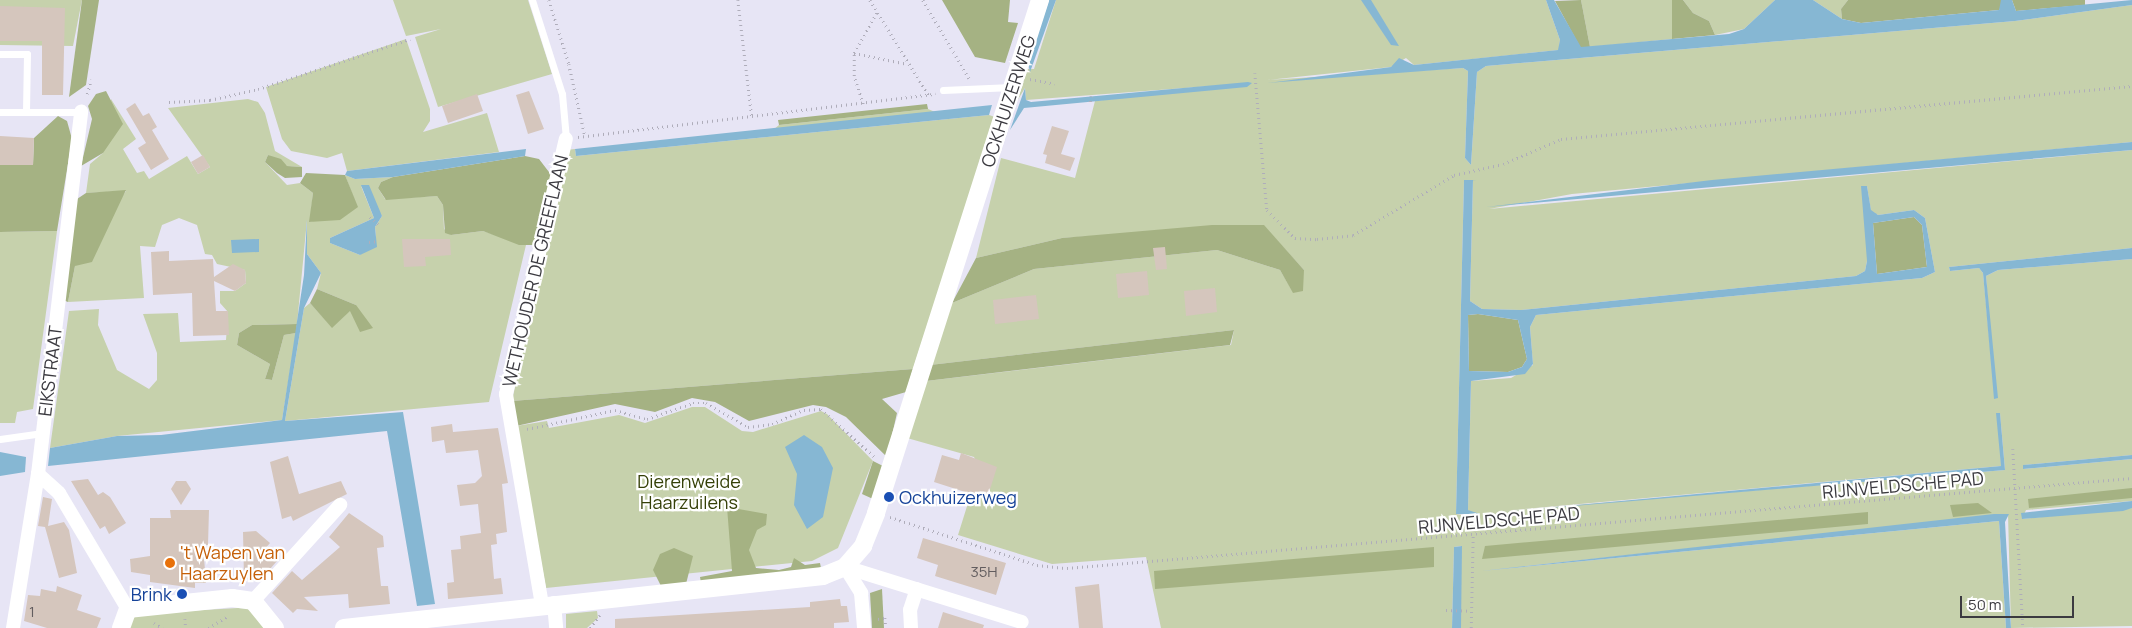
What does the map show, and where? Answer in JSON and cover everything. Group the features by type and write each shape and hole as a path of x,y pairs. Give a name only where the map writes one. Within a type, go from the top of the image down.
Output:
{"street":[{"name":"OCKHUIZERWEG","path":"344,628 548,604 823,576 845,567 863,546 876,513 890,464 1040,0"},
{"name":"EIKSTRAAT","path":"13,628 38,474 81,112"},
{"name":"WETHOUDER DE GREEFLAAN","path":"556,628 548,604 511,432 506,381 566,139"},
{"path":"38,474 59,493 128,609"},
{"path":"253,601 340,505"},
{"path":"845,567 1022,622"},
{"path":"845,567 861,593 864,628"},
{"path":"911,628 910,610 917,589"},
{"path":"128,609 232,598 253,601 275,628"},
{"path":"121,628 128,609"}],"lane":[{"name":"WETHOUDER DE GREEFLAAN","path":"532,0 562,94 566,139"},
{"path":"0,54 27,54 26,112"},
{"path":"943,90 1014,81"},
{"path":"0,112 81,112"},
{"path":"0,439 42,433"}],"path":[{"path":"549,0 580,103 585,136"},
{"path":"738,0 752,117"},
{"path":"870,0 929,96"},
{"path":"923,0 975,87"},
{"path":"863,104 854,76 854,53 877,12"},
{"path":"169,102 210,100 258,89 410,39"},
{"path":"854,53 910,65"},
{"path":"1255,73 1267,210 1295,238 1317,239 1353,235 1454,174 1503,164 1561,139 2132,86"},
{"path":"87,94 91,80"},
{"path":"1014,81 1055,84"},
{"path":"566,139 929,96 943,90"},
{"path":"1090,102 1091,96"},
{"path":"370,217 379,224"},
{"path":"368,242 379,241"},
{"path":"511,432 615,410 647,419 693,403 706,403 748,427 772,424 804,410 821,409 876,459 890,464"},
{"path":"2013,449 2023,628"},
{"name":"RIJNVELDSCHE PAD","path":"876,513 1037,565 1067,568 2132,478"},
{"path":"1471,628 1473,535"},
{"path":"1446,610 1471,611"}],"green space":[{"path":"0,0 82,0 73,46 0,45"},
{"path":"82,0 99,0 86,85 69,97"},
{"path":"393,0 528,0 552,74 438,107 415,37 441,29 406,36"},
{"path":"942,0 1010,0 1008,22 1018,23 1005,63 975,57"},
{"path":"1056,0 1546,0 1560,40 1559,50 1414,65 1406,58 1391,67 1267,80 1463,68 1468,71 1465,158 1471,165 1477,72 1486,66 2015,21 2132,5 2132,142 1572,194 1489,209 2132,150 2132,248 1949,267 1950,271 1979,268 1983,273 1995,399 1986,276 1998,270 2132,259 2132,455 2024,465 2023,469 2132,459 2132,501 2026,510 2022,519 2132,508 2132,626 2011,628 2008,514 1481,571 1999,521 2006,628 1461,628 1461,546 1454,547 1452,628 1161,628 1146,557 1052,564 958,535 979,468 974,457 907,438 926,381 1231,345 1234,330 930,365 952,303 1034,269 1217,250 1280,270 1293,292 1304,270 1263,225 1062,238 976,258 1001,158 1075,178 1095,101 1251,83 1026,100 1025,88 1017,101 1027,69 1034,69","holes":["1464,180 1473,180 1470,301 1482,309 1521,310 1856,276 1865,271 1867,261 1867,186 1871,211 1878,215 1914,210 1925,218 1935,272 1922,278 1536,315 1530,327 1533,365 1511,378 1471,381 1468,510 1477,517 1456,514","2000,413 2005,470 1501,511 2001,466"]},
{"path":"1581,0 1672,0 1672,39 1590,47"},
{"path":"1581,0 1590,47 1580,47 1555,1"},
{"path":"1672,0 1683,0 1693,13 1709,21 1715,35 1672,39"},
{"path":"1683,0 1775,0 1744,29 1715,35 1709,21 1693,13"},
{"path":"1813,0 1848,0 1841,9 1842,19"},
{"path":"1848,0 2001,0 2002,5 1999,10 1861,23 1842,19 1841,9"},
{"path":"2012,0 2085,0 2085,5 2016,11"},
{"path":"406,39 430,109 430,121 423,132 487,113 499,152 347,171 342,153 327,158 291,151 282,139 266,87"},
{"path":"106,91 123,124 103,153 81,166 92,119 88,106 96,94"},
{"path":"111,99 136,139 123,149 137,173 144,171 149,179 187,156 198,174 210,167 168,108 248,99 258,102 265,113 275,151 302,167 287,166 268,155 265,162 287,185 300,183 313,193 310,222 357,207 345,175 355,179 393,177 381,182 378,188 385,199 437,196 443,205 444,229 451,235 483,231 526,245 489,402 285,421 304,308 310,303 332,327 356,305 317,289 321,273 307,254 307,220 297,324 252,325 239,333 237,345 270,364 265,379 272,380 284,335 296,333 282,420 117,436 50,448 69,311 99,309 98,325 117,370 149,389 157,380 157,353 143,314 178,313 180,342 226,340 228,312 220,303 220,291 235,291 246,283 245,270 217,264 212,255 205,254 197,225 179,218 162,225 155,247 140,246 144,298 68,302 75,266 126,191 86,193 90,164 103,153","holes":["361,186 382,216 375,227 376,237 360,255 330,243 330,238 374,218"]},
{"path":"927,104 928,109 779,125 778,120"},
{"path":"928,109 935,112 773,130 779,125"},
{"path":"989,115 995,117 913,369 512,401 566,150 575,149 576,156"},
{"path":"58,116 67,121 72,139 57,231 0,232 0,165 33,165 34,138"},
{"path":"268,155 281,159 287,166 302,167 302,177 285,178 277,173 265,162"},
{"path":"525,156 539,159 552,176 535,245 519,245 483,231 451,235 445,233 443,205 437,196 386,200 378,188 381,182 393,177"},
{"path":"306,173 345,175 358,207 340,220 309,222 313,193 300,183"},
{"path":"126,190 92,262 75,266 68,302 63,300 77,199 86,193"},
{"path":"1914,217 1922,225 1927,267 1877,274 1873,223"},
{"path":"1212,225 1264,225 1304,270 1303,291 1293,293 1280,270 1217,250 1034,269 952,303 976,258 1062,238"},
{"path":"57,231 33,409 17,412 15,423 0,423 0,232"},
{"path":"317,289 356,305 373,328 360,332 350,311 332,328 310,303"},
{"path":"1478,314 1518,320 1527,359 1522,367 1508,372 1469,371 1468,315"},
{"path":"297,324 296,333 284,335 272,380 265,379 270,364 237,345 239,333 252,325"},
{"path":"1234,330 1230,345 926,381 930,365"},
{"path":"913,369 906,392 882,399 897,413 887,457 846,417 826,407 813,405 749,421 715,402 692,398 655,412 615,404 516,426 512,401"},
{"name":"Dierenweide Haarzuilens","path":"692,407 705,407 742,431 753,432 821,411 827,414 873,461 838,548 812,561 546,588 516,426 547,421 549,428 619,415 645,423"},
{"path":"873,461 885,467 873,499 862,494"},
{"path":"2132,488 2132,498 2029,508 2028,499"},
{"path":"1978,503 1992,513 1953,517 1950,505"},
{"path":"727,507 767,514 766,525 757,530 749,550 756,568 779,570 791,567 794,558 805,565 820,563 822,573 701,583 700,577 732,571"},
{"path":"1868,512 1868,524 1482,559 1485,546"},
{"path":"1434,547 1434,567 1155,589 1154,571"},
{"path":"674,548 693,556 686,584 661,586 653,570 660,554"},
{"path":"882,589 884,628 872,628 870,593"},
{"path":"238,608 255,609 271,628 126,628 133,614"},
{"path":"597,611 598,618 587,628 566,628 566,614"}],"water":[{"path":"1049,0 1056,0 1030,72 1028,63"},
{"path":"1361,0 1371,0 1399,46 1391,45"},
{"path":"1546,0 1554,0 1581,47 1729,34 1744,29 1775,0 1813,0 1842,19 1861,23 1999,10 2001,0 2012,0 2016,11 2132,0 2132,5 2015,21 1486,66 1477,72 1471,165 1465,158 1468,71 1463,68 1268,83 1391,67 1399,58 1414,65 1558,50 1560,40"},
{"path":"1252,83 1247,87 1024,108 1010,130 1025,88 1026,100 1031,102"},
{"path":"992,105 989,115 576,156 575,149"},
{"path":"2132,142 2132,150 1486,207 1712,180"},
{"path":"526,149 525,156 393,177 355,179 345,175 347,171"},
{"path":"1464,180 1473,180 1470,301 1482,309 1521,310 1856,276 1865,271 1867,261 1861,186 1867,186 1871,210 1878,215 1914,210 1925,218 1935,272 1922,278 1536,315 1530,327 1533,364 1525,374 1471,381 1468,510 1480,514 1456,514","holes":["1914,217 1922,225 1927,267 1877,274 1873,223","1478,314 1518,320 1527,359 1522,367 1508,372 1469,371 1468,315"]},
{"path":"361,185 369,185 382,216 375,227 377,247 360,255 330,243 330,238 374,218"},
{"path":"307,219 307,254 321,273 304,308 285,421 403,412 435,604 417,606 387,431 48,466 50,448 117,436 161,435 282,420 304,275"},
{"path":"259,239 259,252 232,253 231,240"},
{"path":"2132,248 2132,259 1998,270 1986,276 1998,398 1994,399 1983,273 1979,268 1950,271 1949,267"},
{"path":"1996,413 2000,413 2005,470 1501,512 2001,466"},
{"path":"804,435 822,447 833,468 823,517 807,529 794,505 797,474 785,447"},
{"path":"0,452 26,457 25,472 0,476"},
{"path":"2132,455 2132,459 2023,469 2023,465"},
{"path":"2132,501 2132,508 2123,511 2022,519 2021,513"},
{"path":"1994,514 2009,514 2005,522 2011,628 2006,628 1999,521 1481,571"},
{"path":"1462,546 1461,628 1452,628 1454,547"}],"building":[{"path":"0,6 65,8 63,95 42,95 42,41 0,41"},
{"path":"529,91 544,129 528,134 516,95"},
{"path":"477,94 483,111 448,123 442,106"},
{"path":"135,103 143,116 149,113 157,127 152,130 169,159 151,170 138,148 146,143 126,109"},
{"path":"1052,126 1069,131 1061,154 1075,158 1070,171 1045,163 1047,155 1043,154"},
{"path":"0,136 34,138 33,165 0,165"},
{"path":"203,155 210,167 198,174 191,162"},
{"path":"402,239 450,239 451,255 425,257 426,266 404,267"},
{"path":"1165,247 1167,269 1156,270 1153,248"},
{"path":"169,251 169,261 213,259 214,277 233,264 245,270 246,283 235,291 214,281 216,311 228,311 229,335 193,336 192,293 153,295 151,252"},
{"path":"1147,271 1149,295 1118,298 1116,274"},
{"path":"1215,288 1217,312 1186,316 1184,291"},
{"path":"1036,295 1039,319 995,324 993,300"},
{"path":"452,424 453,432 498,428 508,483 502,484 507,532 496,534 497,544 491,545 494,579 501,578 503,594 448,599 447,583 454,582 451,550 461,549 460,536 481,533 478,504 460,506 457,485 475,483 482,476 478,450 446,453 444,440 432,442 431,427"},
{"path":"961,453 997,467 987,499 934,482 942,455 959,460"},
{"path":"288,456 299,494 341,481 347,494 293,521 291,516 282,519 270,462"},
{"path":"88,479 98,495 103,492 110,497 126,523 109,534 105,526 100,529 71,481"},
{"path":"176,481 186,481 191,489 181,505 171,489"},
{"path":"43,497 52,499 48,526 64,522 69,530 77,573 59,578 45,527 38,526"},
{"path":"170,510 209,510 208,545 203,545 206,583 195,583 195,588 150,582 150,575 131,572 130,559 150,556 150,518 171,518"},
{"path":"349,513 383,536 384,547 377,548 381,586 388,586 390,604 349,608 348,594 304,597 318,611 297,609 293,613 272,593 292,571 302,580 340,547 329,537"},
{"path":"256,531 270,543 264,550 277,561 262,578 244,579 243,532"},
{"path":"923,538 1006,563 996,595 935,576 938,565 917,558"},
{"path":"1099,584 1103,628 1079,628 1075,587"},
{"path":"57,586 82,595 77,610 101,618 97,628 47,628 24,621 28,595 40,596 41,589 56,592"},
{"path":"840,599 841,606 847,606 849,622 834,623 834,628 615,628 615,619 810,607 810,602"},
{"path":"943,612 984,625 983,628 938,628"}],"place":[{"name":"Ockhuizerweg","path":"889,497"},
{"name":"'t Wapen van Haarzuylen","path":"170,563"},
{"name":"Brink","path":"182,594"}]}
